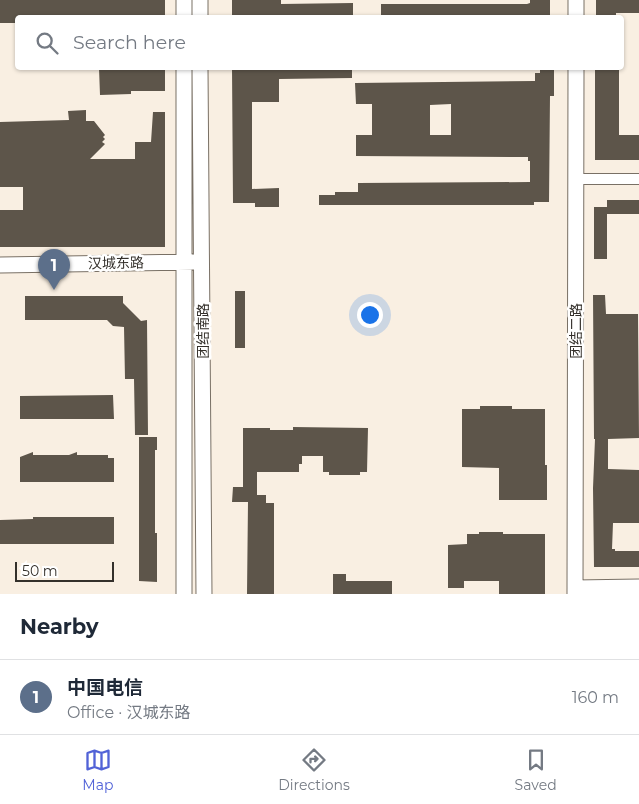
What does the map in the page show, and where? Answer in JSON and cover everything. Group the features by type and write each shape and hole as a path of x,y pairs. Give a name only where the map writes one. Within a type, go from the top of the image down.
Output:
{"street":[{"path":"184,0 184,15"},
{"path":"200,0 200,15"},
{"path":"576,0 576,15"},
{"name":"团结南路","path":"184,70 184,594"},
{"name":"团结南路","path":"200,70 204,594"},
{"name":"团结二路","path":"575,591 576,70"},
{"path":"577,180 639,180"},
{"name":"汉城东路","path":"0,265 202,262"},
{"path":"575,591 639,587"}],"building":[{"path":"0,0 165,0 165,15 15,15 15,23 0,23"},
{"path":"232,0 281,0 281,4 353,3 353,15 232,15"},
{"path":"530,0 550,0 550,15 381,15 381,4 530,3"},
{"path":"596,0 639,0 639,13 596,15"},
{"path":"99,70 165,70 165,91 131,91 131,94 100,95"},
{"path":"232,70 352,70 352,78 279,79 279,102 252,102 252,189 279,188 279,207 255,207 255,203 233,203"},
{"path":"540,70 554,70 554,96 550,96 549,202 534,202 534,205 319,205 319,195 335,195 335,192 358,192 358,183 530,182 530,161 528,161 528,157 356,156 356,135 372,135 372,104 356,104 355,83 535,81 535,73 540,73","holes":["451,104 451,135 430,135 430,105"]},
{"path":"595,70 619,70 619,135 639,135 639,160 595,160"},
{"path":"86,110 86,121 94,121 105,135 103,137 105,139 102,142 105,144 90,159 135,159 135,142 151,142 153,112 165,112 165,247 0,247 0,210 23,210 23,187 0,187 0,122 69,120 68,111"},
{"path":"607,200 639,200 639,214 607,214"},
{"path":"594,207 607,207 607,259 594,259"},
{"path":"235,291 245,291 245,348 235,348"},
{"path":"593,295 605,295 606,314 638,314 639,438 608,439 608,469 639,470 639,523 613,523 612,549 615,549 615,551 639,551 639,567 594,567"},
{"path":"25,296 123,296 123,303 141,321 147,320 148,435 135,435 134,379 125,379 124,327 113,326 107,320 25,320"},
{"path":"113,395 114,419 20,419 20,396"},
{"path":"480,406 512,406 512,409 545,409 547,500 499,500 499,468 462,467 462,409 480,409"},
{"path":"293,427 368,428 367,472 360,472 360,475 329,475 329,472 323,472 323,456 302,456 299,472 257,472 257,495 266,495 266,503 274,503 274,594 247,594 248,502 232,502 233,487 243,487 243,428 293,430"},
{"path":"139,437 157,437 157,450 155,450 155,533 157,533 157,582 139,581"},
{"path":"33,452 33,455 69,455 77,452 77,455 108,455 108,458 114,458 114,482 20,482 20,457"},
{"path":"33,517 114,517 114,544 0,544 0,520 33,519"},
{"path":"479,532 545,534 545,594 499,594 499,581 464,581 464,588 448,588 448,545 467,544 467,534 479,534"},
{"path":"333,574 346,574 346,581 392,581 392,594 333,594"}],"place":[{"name":"中国电信","path":"54,290"}]}
